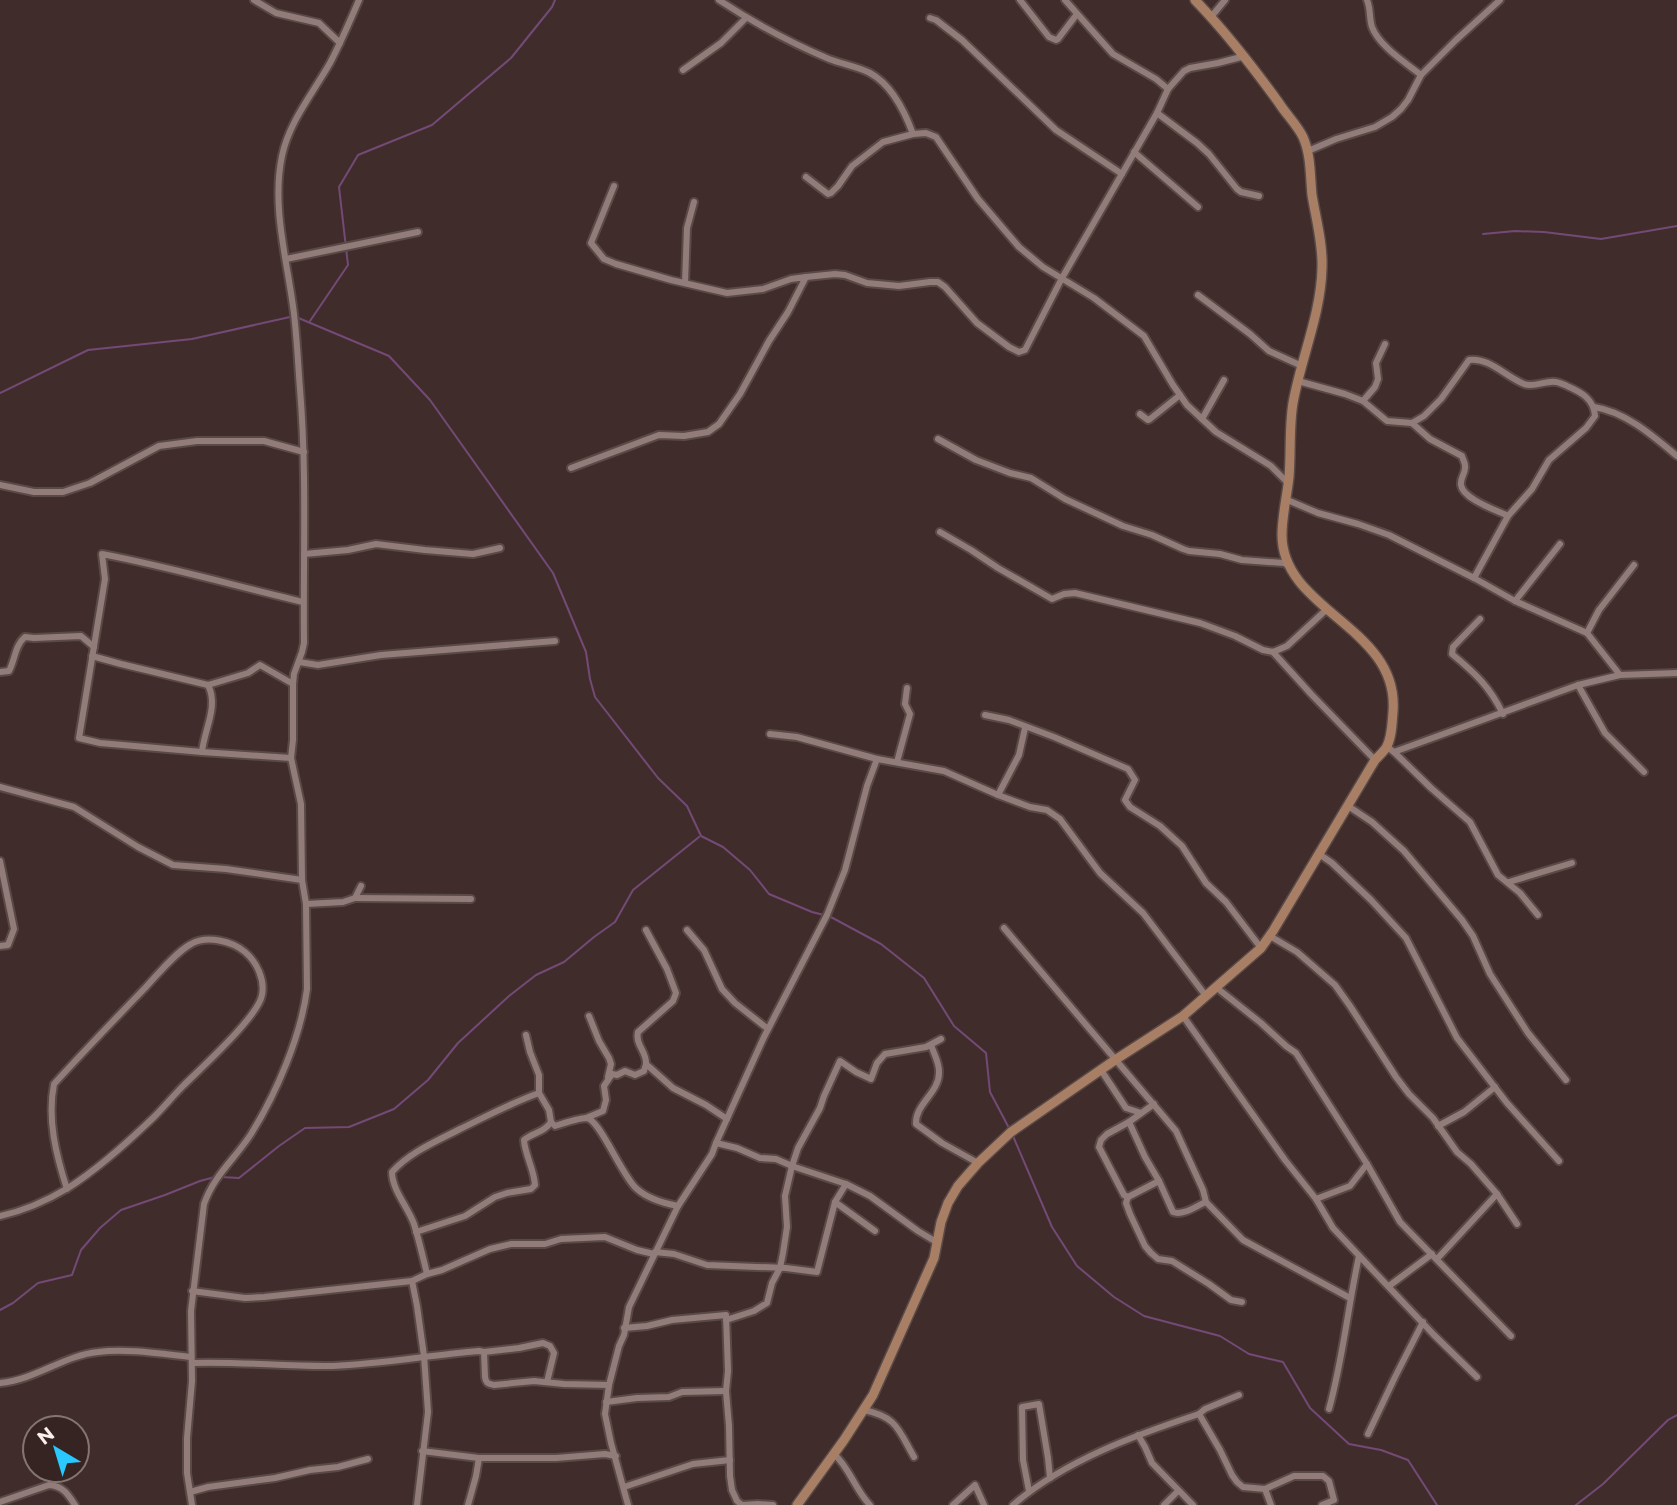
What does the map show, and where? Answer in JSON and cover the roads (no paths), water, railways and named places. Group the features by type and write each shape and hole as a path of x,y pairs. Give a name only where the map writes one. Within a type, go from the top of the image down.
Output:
{"street":[{"path":"254,0 275,13 319,23 340,43"},
{"path":"192,1505 187,1473 191,1311 204,1205 216,1177 250,1135 282,1076 306,1002 307,989 306,904 302,880 300,804 291,758 294,674 304,643 305,480 294,316 282,232 279,189 282,156 295,121 340,43 359,0"},
{"path":"719,0 746,18 810,51 870,72 889,89 905,113 913,134"},
{"path":"1020,0 1053,40 1058,39 1077,14"},
{"path":"1065,0 1113,54 1168,89"},
{"path":"1195,0 1245,56 1302,135 1308,151 1322,265 1317,307 1293,405 1282,537 1285,556 1296,578 1359,636 1371,649 1390,679 1393,705 1391,750 1470,822 1498,875 1520,892 1538,915"},
{"path":"1211,17 1225,0"},
{"path":"1367,0 1371,9 1371,26 1375,32 1392,52 1421,75"},
{"path":"1308,151 1375,127 1392,117 1408,100 1421,75 1500,0"},
{"path":"683,70 721,43 746,18"},
{"path":"930,18 961,40 1056,130 1122,174"},
{"path":"614,186 591,243 604,259 616,264 727,293 763,289 791,279 835,274 867,283 899,286 938,282 977,323 1019,352 1025,350 1062,278 1157,113 1168,89 1179,75 1190,68 1245,56"},
{"path":"1157,113 1203,149 1237,189 1259,196"},
{"path":"806,177 828,194 852,166 883,142 913,134 926,133 936,137 978,199 1019,247 1043,267 1094,298 1144,336 1187,405 1224,438 1271,466 1288,482"},
{"path":"1134,152 1198,206"},
{"path":"685,283 687,228 694,202"},
{"path":"286,259 418,232"},
{"path":"571,468 659,435 684,436 708,432 719,424 740,394 806,277"},
{"path":"1198,295 1269,351 1302,366"},
{"path":"1363,401 1375,387 1378,379 1376,363 1385,344"},
{"path":"1298,381 1363,401 1387,421 1412,423 1424,416 1441,399 1469,360 1476,359 1526,385 1557,382 1577,390 1589,399 1595,416 1586,428 1549,460 1532,489 1508,516 1474,578"},
{"path":"1202,419 1224,380"},
{"path":"1140,414 1148,420 1180,395"},
{"path":"1594,407 1620,414 1677,456"},
{"path":"1412,423 1430,439 1462,456 1465,468 1461,487 1465,493 1475,501 1508,516"},
{"path":"938,439 976,460 1031,478 1065,499 1130,529 1189,551 1242,560 1284,563 1289,566"},
{"path":"0,485 34,492 63,492 90,483 159,446 197,441 264,441 304,452"},
{"path":"1286,499 1318,513 1389,535 1515,601 1587,633 1620,675"},
{"path":"940,532 1052,599 1075,593 1200,623 1273,652 1287,646 1328,609"},
{"path":"304,554 376,544 473,554 500,548"},
{"path":"1515,601 1560,544"},
{"path":"291,758 100,743 79,737 104,579 102,554 303,601"},
{"path":"1587,633 1599,610 1634,565"},
{"path":"1480,619 1453,647 1452,654 1491,691 1503,714"},
{"path":"0,673 9,671 19,642 25,637 81,636 94,646"},
{"path":"299,662 318,665 381,655 555,641"},
{"path":"1273,652 1375,760"},
{"path":"92,656 208,685 248,673 260,665 293,684"},
{"path":"797,1505 873,1395 934,1258 941,1222 958,1186 1011,1132 1183,1016 1261,948 1375,760 1391,750 1503,714 1578,685 1620,675 1677,673"},
{"path":"202,752 211,720 211,691 208,685"},
{"path":"1578,685 1605,733 1644,772"},
{"path":"897,762 910,714 905,704 907,688"},
{"path":"985,715 1009,720 1128,769 1135,780 1125,800 1130,807 1160,826 1182,846 1206,883 1226,902 1261,948"},
{"path":"998,795 1020,755 1026,728"},
{"path":"770,734 797,737 877,759 944,771 998,795 1030,807 1047,810 1060,819 1100,873 1143,913 1206,996"},
{"path":"628,1505 606,1425 606,1402 629,1307 678,1206 712,1154 768,1028 827,915 845,870 867,786 877,759"},
{"path":"0,787 74,807 138,847 173,865 226,869 302,880"},
{"path":"1348,806 1372,822 1404,851 1462,920 1473,936 1490,974 1528,1033 1566,1080"},
{"path":"1320,854 1371,900 1406,938 1457,1038 1559,1161"},
{"path":"0,861 14,929 8,945 0,946"},
{"path":"1509,882 1572,863"},
{"path":"355,898 361,886"},
{"path":"306,904 343,902 355,898 471,899"},
{"path":"1004,928 1176,1131 1206,1202 1243,1240 1350,1298"},
{"path":"526,1035 539,1075 539,1093 555,1126 603,1111 606,1100 604,1086 612,1074 625,1071 635,1075 644,1071 646,1059 638,1042 638,1032 673,1001 676,993 667,968 646,930"},
{"path":"687,930 704,950 722,989 735,1003 768,1028"},
{"path":"1270,936 1297,952 1335,985 1396,1077 1457,1152 1497,1194 1517,1224"},
{"path":"0,1216 13,1214 67,1189 105,1161 154,1117 212,1058 257,1008 262,996 262,982 252,959 244,951 234,945 214,940 190,944 54,1084 51,1117 58,1162 67,1189"},
{"path":"1217,988 1296,1053 1401,1222 1511,1336"},
{"path":"589,1016 611,1064 608,1079"},
{"path":"1183,1016 1285,1160 1316,1199 1333,1228 1477,1377"},
{"path":"726,1320 754,1311 767,1303 772,1283 780,1268 787,1227 786,1189 792,1166 840,1062 871,1079 877,1063 885,1054 931,1045 942,1039"},
{"path":"931,1045 940,1070 932,1093 916,1113 916,1124 942,1143 978,1163"},
{"path":"646,1064 673,1088 727,1119"},
{"path":"1101,1070 1126,1108 1141,1113"},
{"path":"1438,1126 1464,1112 1495,1087"},
{"path":"427,1274 416,1232 392,1178 392,1172 399,1164 436,1140 512,1102 539,1093"},
{"path":"1128,1197 1124,1195 1099,1147 1107,1134 1154,1104"},
{"path":"586,1118 595,1122 628,1180 636,1189 646,1196 678,1206"},
{"path":"416,1232 466,1216 495,1197 531,1189 535,1185 535,1177 524,1140 547,1128 551,1122"},
{"path":"1129,1122 1173,1212 1185,1212 1206,1202"},
{"path":"716,1143 760,1158 776,1159 846,1184 870,1196 938,1242"},
{"path":"1316,1199 1350,1186 1367,1164"},
{"path":"1158,1181 1128,1197 1126,1203 1145,1246 1158,1259 1172,1261 1227,1297 1242,1302"},
{"path":"192,1291 245,1298 412,1281 490,1248 511,1244 545,1244 561,1238 605,1237 637,1250 674,1254 707,1265 817,1272 835,1202 846,1184"},
{"path":"1389,1286 1435,1256 1497,1194"},
{"path":"835,1202 875,1231"},
{"path":"1329,1409 1338,1379 1359,1255"},
{"path":"412,1281 424,1356 428,1412 417,1505"},
{"path":"624,1328 726,1315 726,1391 732,1490 737,1502 742,1505 774,1505"},
{"path":"1368,1434 1423,1322"},
{"path":"0,1382 21,1379 80,1356 98,1352 148,1352 191,1360 334,1366 519,1349 543,1343 550,1346 554,1353 547,1382"},
{"path":"484,1352 485,1381 488,1384 534,1381 610,1385"},
{"path":"606,1402 669,1397 682,1392 726,1391"},
{"path":"1013,1505 1029,1491 1068,1468 1138,1435 1239,1395"},
{"path":"1029,1491 1023,1460 1022,1408 1039,1404 1050,1478"},
{"path":"864,1410 880,1413 894,1422 914,1457"},
{"path":"1199,1413 1237,1482 1243,1487 1265,1489 1294,1476 1323,1476 1329,1481 1334,1500 1322,1505"},
{"path":"1138,1435 1152,1463 1194,1505"},
{"path":"422,1451 479,1458 556,1458 605,1454 616,1456"},
{"path":"834,1454 842,1461 870,1505"},
{"path":"468,1505 479,1458"},
{"path":"190,1492 338,1467 368,1459"},
{"path":"624,1487 693,1464 730,1460"},
{"path":"0,1502 49,1485 65,1490 75,1505"},
{"path":"953,1505 975,1485 984,1505"},
{"path":"1265,1489 1271,1505"},
{"path":"1164,1505 1178,1491"}],"waterway":[{"path":"310,321 348,265 339,187 358,155 432,125 511,58 555,0"},
{"path":"1483,234 1544,232 1601,239 1677,226"},
{"path":"0,393 88,350 192,339 290,317"},
{"path":"296,317 389,356 430,400 553,573 586,652 595,697 658,778 687,806 701,836 723,847 750,870 769,894 824,915"},
{"path":"221,1177 239,1178 305,1128 349,1127 394,1109 428,1080 458,1043 509,996 536,975 564,962 615,922 633,890 699,837"},
{"path":"829,916 881,944 924,978 954,1026 986,1053 990,1092 1009,1128"},
{"path":"1013,1136 1052,1227 1077,1266 1114,1297 1144,1316 1220,1336 1249,1354 1283,1362 1310,1408 1349,1444 1381,1450 1408,1460 1437,1505"},
{"path":"0,1310 38,1283 72,1275 81,1250 100,1228 121,1210 215,1177"},
{"path":"1576,1505 1603,1484 1668,1420 1677,1415"}]}
